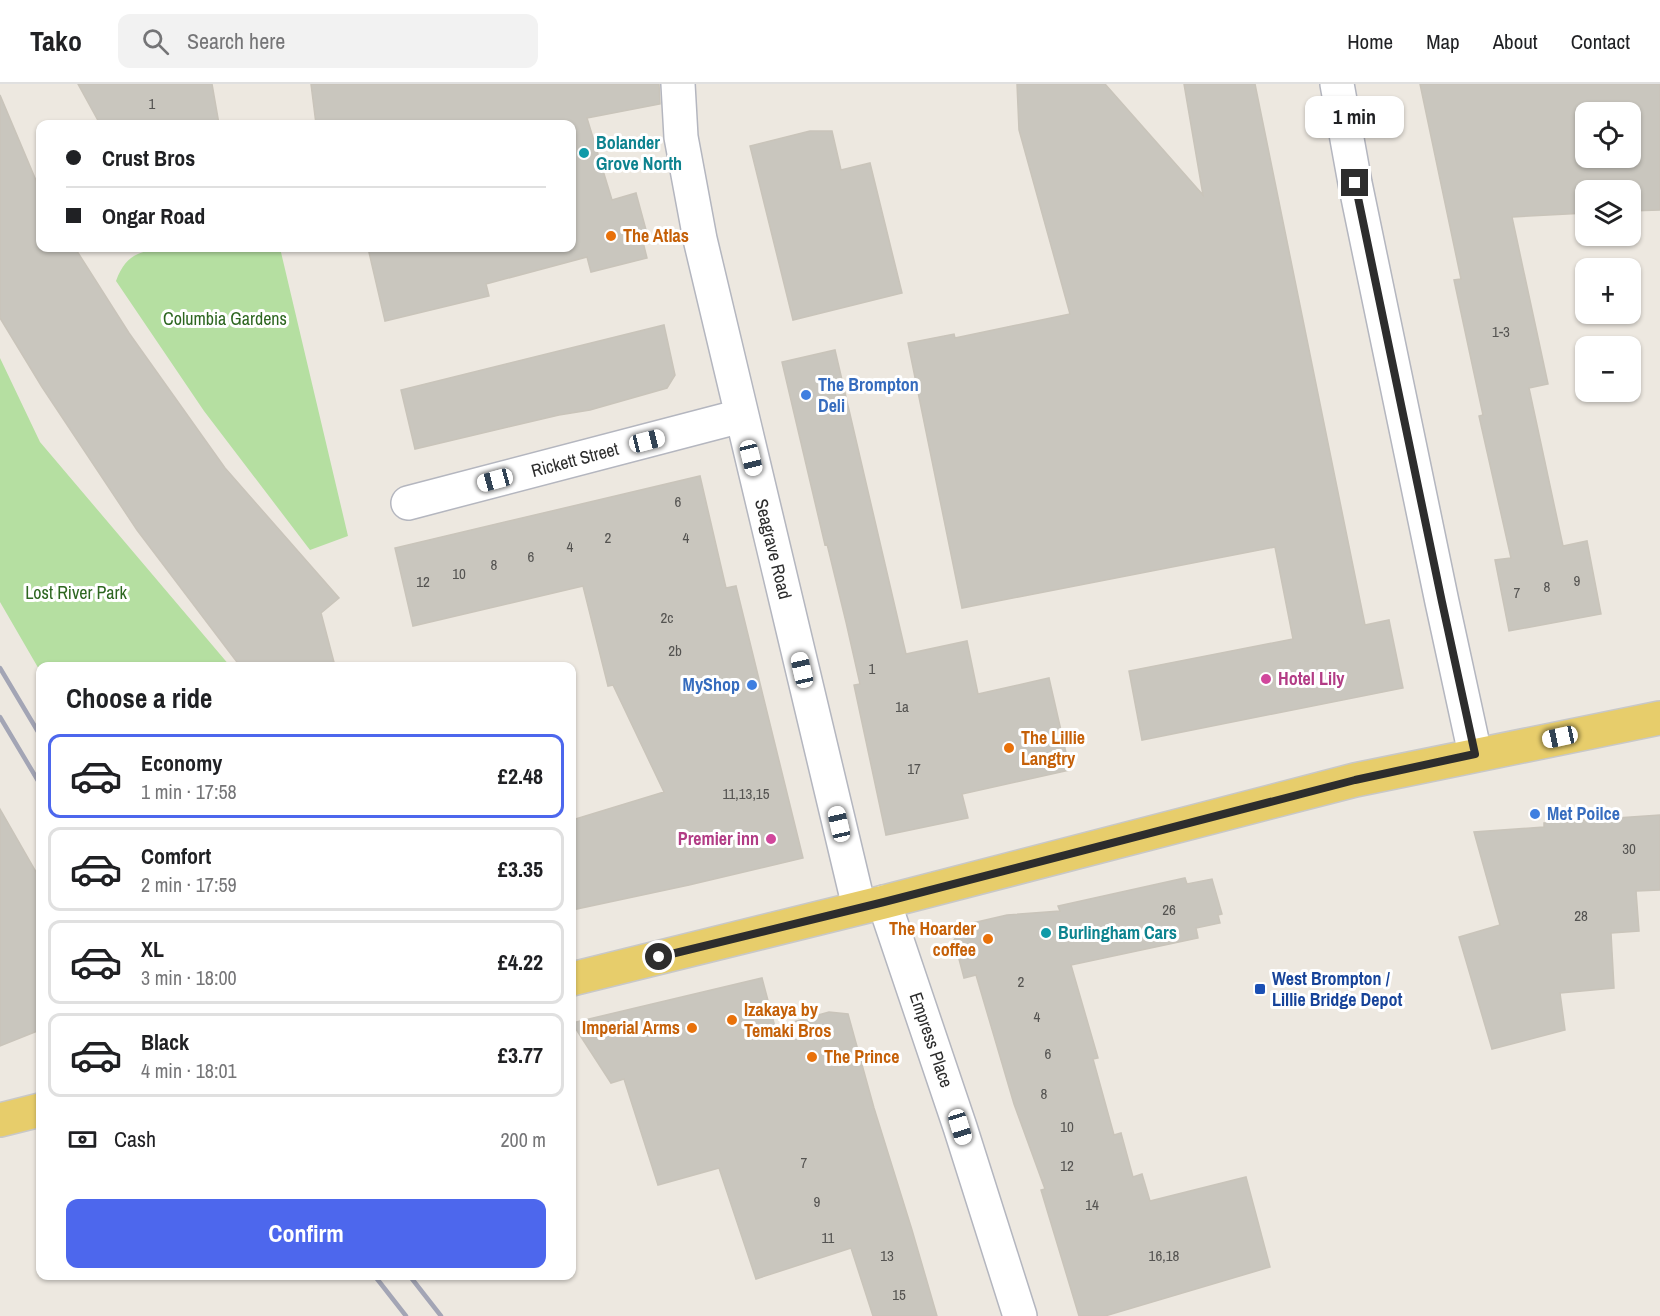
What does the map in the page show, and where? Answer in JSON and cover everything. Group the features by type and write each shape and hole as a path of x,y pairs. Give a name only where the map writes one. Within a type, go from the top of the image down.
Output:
{"main road":[{"path":"576,978 1344,783 1475,754 1660,718"},
{"path":"0,1120 36,1111"}],"street":[{"name":"Seagrave Road","path":"678,84 681,137 698,227 741,416 871,904"},
{"path":"1337,84 1357,195 1475,754"},
{"name":"Rickett Street","path":"408,503 741,416"},
{"name":"Empress Place","path":"871,904 960,1127 1020,1316"}],"green space":[{"name":"Columbia Gardens","path":"143,252 281,252 348,536 310,550 204,411 116,281 123,266 137,254"},
{"name":"Lost River Park","path":"0,358 40,442 227,662 36,662 36,664 0,602"}],"building":[{"path":"78,84 212,84 218,120 98,120"},
{"path":"311,84 659,84 660,104 587,118 612,200 636,193 649,241 643,242 647,258 591,272 587,257 486,284 489,296 385,321 369,252 576,252 576,120 316,120"},
{"path":"1017,84 1105,84 1203,195 1184,84 1255,84 1365,625 1389,620 1403,688 1142,740 1129,671 1293,639 1275,547 962,608 908,343 954,334 955,338 1070,314 1019,130"},
{"path":"1420,84 1660,84 1660,210 1641,211 1641,180 1575,180 1575,214 1512,217 1548,384 1529,388 1563,546 1587,541 1601,614 1509,631 1495,560 1511,558 1479,416 1483,415 1454,280 1461,279"},
{"name":"Columbia Gardens","path":"0,95 36,180 36,252 78,252 129,333 225,468 339,598 321,613 334,662 237,662 137,530 42,387 0,318"},
{"path":"810,131 832,131 841,170 870,163 902,293 793,320 750,146"},
{"path":"664,325 675,375 667,388 590,410 559,415 415,449 401,390"},
{"path":"835,350 906,654 967,641 978,694 1049,678 1070,770 962,794 968,818 886,835 854,685 860,684 782,362"},
{"path":"700,476 726,588 736,586 803,858 576,909 576,819 664,792 613,685 608,686 583,586 413,626 395,548"},
{"path":"0,809 36,872 36,1032 0,1046"},
{"path":"1660,815 1660,890 1636,891 1639,931 1611,933 1614,988 1560,993 1565,1030 1492,1049 1459,937 1500,925 1474,832 1544,827 1544,823"},
{"path":"1185,878 1187,884 1212,879 1222,914 1218,915 1220,923 1196,928 1198,938 1071,965 1098,1058 1093,1059 1114,1135 1121,1133 1133,1177 1142,1174 1150,1201 1246,1177 1270,1267 1105,1316 1079,1316 1041,1190 1045,1189 1014,1104 976,975 964,978 954,940 964,925 1007,915 1060,911 1058,906"},
{"path":"762,978 775,1027 829,1012 848,1014 937,1316 873,1316 851,1248 756,1279 719,1168 658,1185 624,1079 611,1083 576,1029 576,1022"}],"railway":[{"path":"0,668 36,728"},
{"path":"0,717 36,777"},
{"path":"378,1280 406,1316"},
{"path":"413,1280 441,1316"}],"place":[{"name":"Bolander Grove North","path":"584,153"},
{"name":"The Atlas","path":"611,236"},
{"name":"The Brompton Deli","path":"806,395"},
{"name":"Hotel Lily","path":"1266,679"},
{"name":"MyShop","path":"752,685"},
{"name":"The Lillie Langtry","path":"1009,748"},
{"name":"Met Poilce","path":"1535,814"},
{"name":"Premier inn","path":"771,839"},
{"name":"Burlingham Cars","path":"1046,933"},
{"name":"The Hoarder coffee","path":"988,939"},
{"name":"West Brompton / Lillie Bridge Depot","path":"1260,989"},
{"name":"Izakaya by Temaki Bros","path":"732,1020"},
{"name":"Imperial Arms","path":"692,1028"},
{"name":"The Prince","path":"812,1057"}],"route":[{"path":"659,957 884,902 1355,780 1475,754 1355,183"}]}
